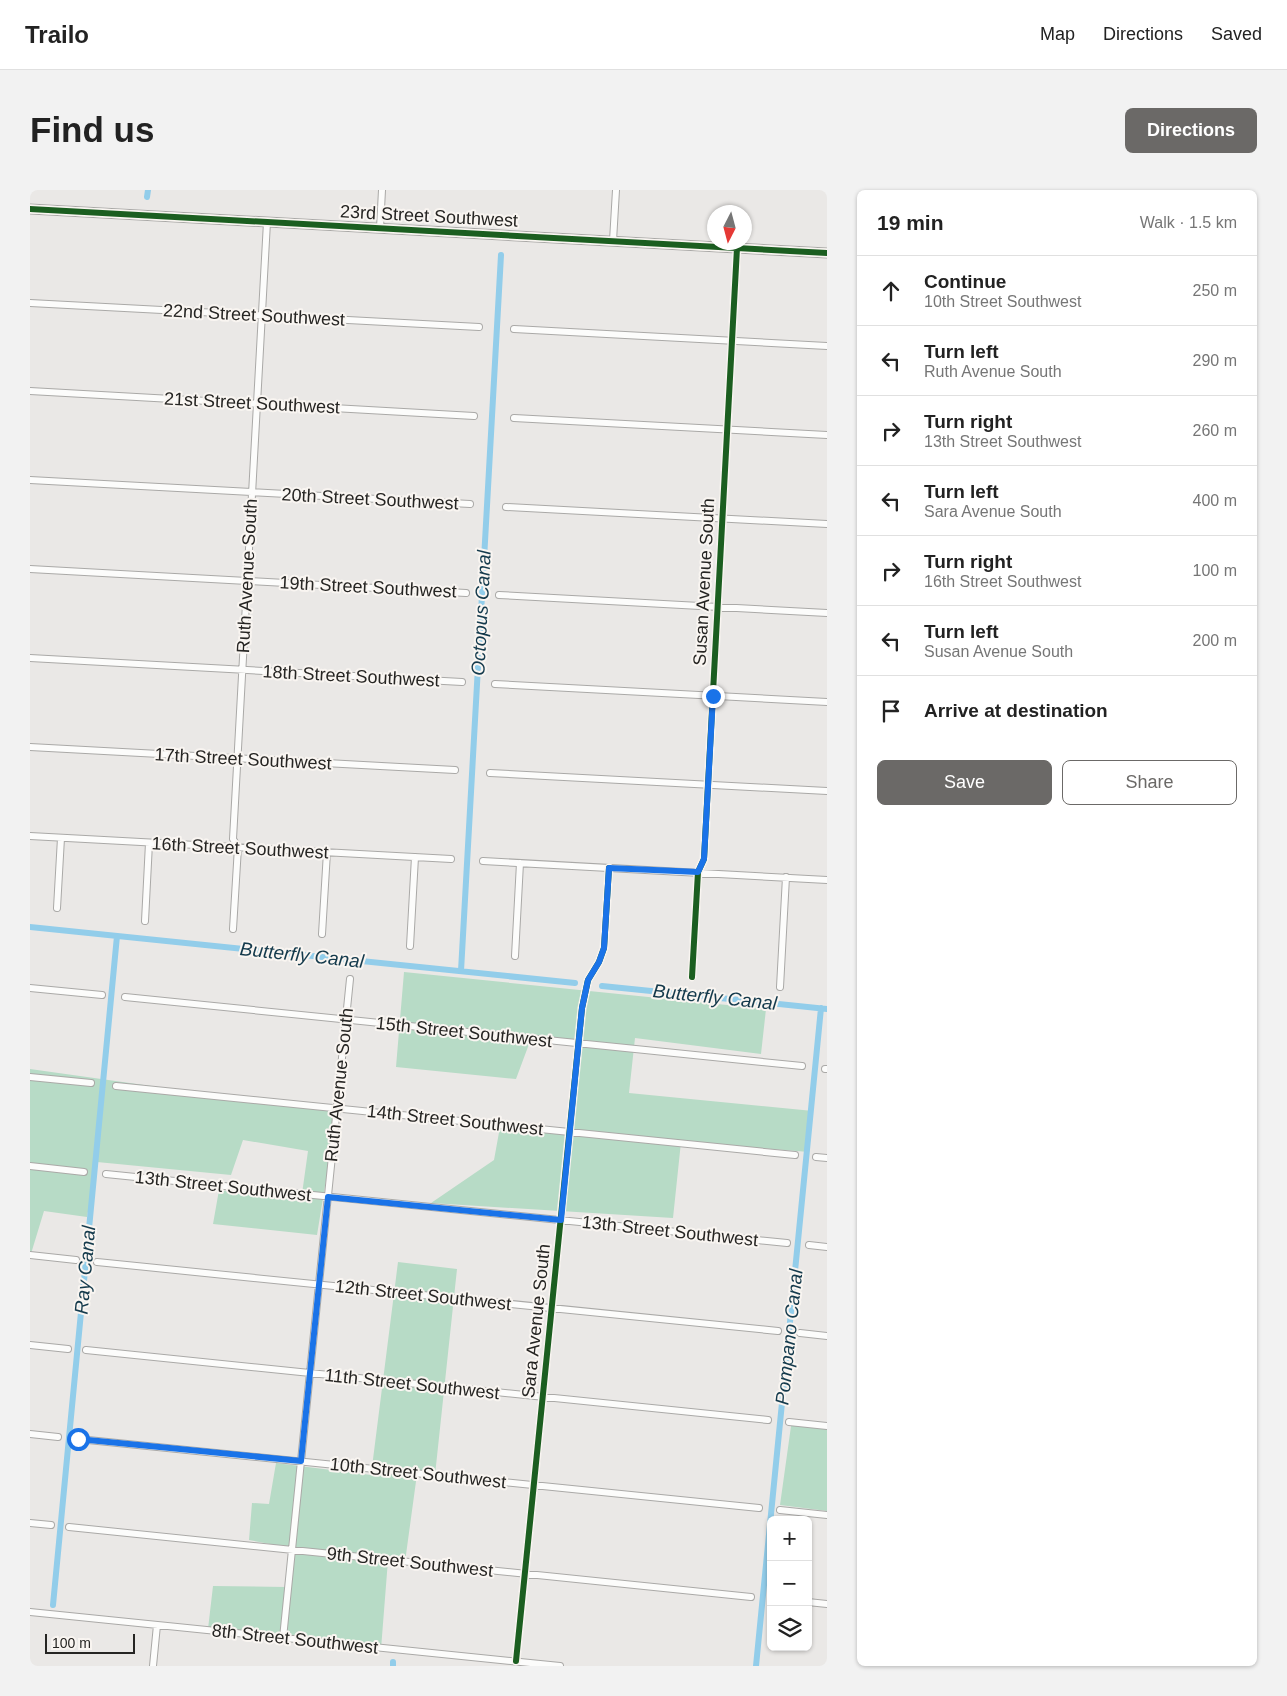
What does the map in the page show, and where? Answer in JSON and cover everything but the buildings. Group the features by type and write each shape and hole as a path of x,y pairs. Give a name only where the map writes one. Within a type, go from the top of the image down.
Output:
{"street":[{"path":"380,228 382,190"},
{"path":"614,241 616,190"},
{"name":"23rd Street Southwest","path":"30,209 707,246"},
{"name":"Ruth Avenue South","path":"233,929 238,848 233,840 267,222"},
{"name":"23rd Street Southwest","path":"752,249 827,253"},
{"name":"Susan Avenue South","path":"692,976 698,872 704,859 737,250"},
{"name":"22nd Street Southwest","path":"30,302 479,327"},
{"path":"514,329 827,346"},
{"name":"21st Street Southwest","path":"30,391 474,416"},
{"path":"514,418 827,435"},
{"name":"20th Street Southwest","path":"30,480 470,504"},
{"path":"506,506 827,524"},
{"name":"19th Street Southwest","path":"30,569 466,593"},
{"path":"498,595 827,613"},
{"name":"18th Street Southwest","path":"30,658 462,682"},
{"path":"495,684 827,702"},
{"name":"17th Street Southwest","path":"30,747 455,770"},
{"path":"490,772 827,791"},
{"name":"16th Street Southwest","path":"30,836 451,859"},
{"path":"57,908 61,838"},
{"path":"145,920 149,843"},
{"path":"322,934 326,852"},
{"path":"410,946 415,857"},
{"path":"483,861 827,880"},
{"path":"515,956 520,863"},
{"name":"Sara Avenue South","path":"516,1662 579,1044 586,987 604,948 609,868"},
{"path":"780,987 786,877"},
{"name":"Ruth Avenue South","path":"283,1638 350,979"},
{"path":"30,988 102,995"},
{"name":"15th Street Southwest","path":"125,998 802,1066"},
{"path":"30,1077 91,1083"},
{"name":"14th Street Southwest","path":"116,1086 795,1155"},
{"path":"816,1157 827,1158"},
{"path":"30,1166 84,1172"},
{"name":"13th Street Southwest","path":"106,1174 787,1243"},
{"path":"809,1245 827,1247"},
{"path":"30,1255 76,1260"},
{"name":"12th Street Southwest","path":"97,1262 778,1331"},
{"path":"800,1333 827,1336"},
{"path":"30,1345 68,1349"},
{"name":"11th Street Southwest","path":"86,1350 768,1420"},
{"path":"790,1422 827,1426"},
{"path":"30,1434 58,1437"},
{"name":"10th Street Southwest","path":"78,1439 759,1508"},
{"path":"780,1510 827,1515"},
{"path":"30,1523 51,1525"},
{"name":"9th Street Southwest","path":"69,1527 751,1597"},
{"path":"812,1602 827,1604"},
{"name":"8th Street Southwest","path":"30,1612 560,1666"},
{"path":"153,1666 157,1625"}],"green space":[{"path":"404,972 766,1009 761,1054 635,1038 629,1093 813,1111 809,1152 681,1142 673,1218 431,1203 494,1160 500,1127 567,1133 576,1042 532,1036 516,1079 396,1067"},
{"path":"30,1069 337,1112 317,1235 213,1224 219,1190 301,1201 308,1151 243,1140 231,1175 97,1162 87,1217 44,1211 30,1257"},
{"path":"398,1262 457,1269 435,1475 417,1474 405,1562 388,1560 381,1649 208,1629 213,1586 286,1587 291,1548 249,1540 252,1503 269,1504 276,1463 371,1475"},
{"path":"792,1419 827,1424 827,1511 780,1505"}],"waterway":[{"path":"147,197 148,190"},
{"name":"Octopus Canal","path":"461,971 501,255"},
{"name":"Butterfly Canal","path":"30,927 575,983"},
{"name":"Ray Canal","path":"53,1605 117,936"},
{"name":"Butterfly Canal","path":"602,986 827,1009"},
{"name":"Pompano Canal","path":"756,1666 821,1008"}],"cycle path":[{"path":"30,209 827,253"},
{"path":"692,977 698,872 704,859 737,250"},
{"path":"516,1661 582,1008 588,980 599,962 604,948 609,868"}],"route":[{"path":"78,1439 301,1461 328,1197 561,1220 582,1008 588,980 599,962 604,948 609,868 698,872 704,859 713,696"}]}
